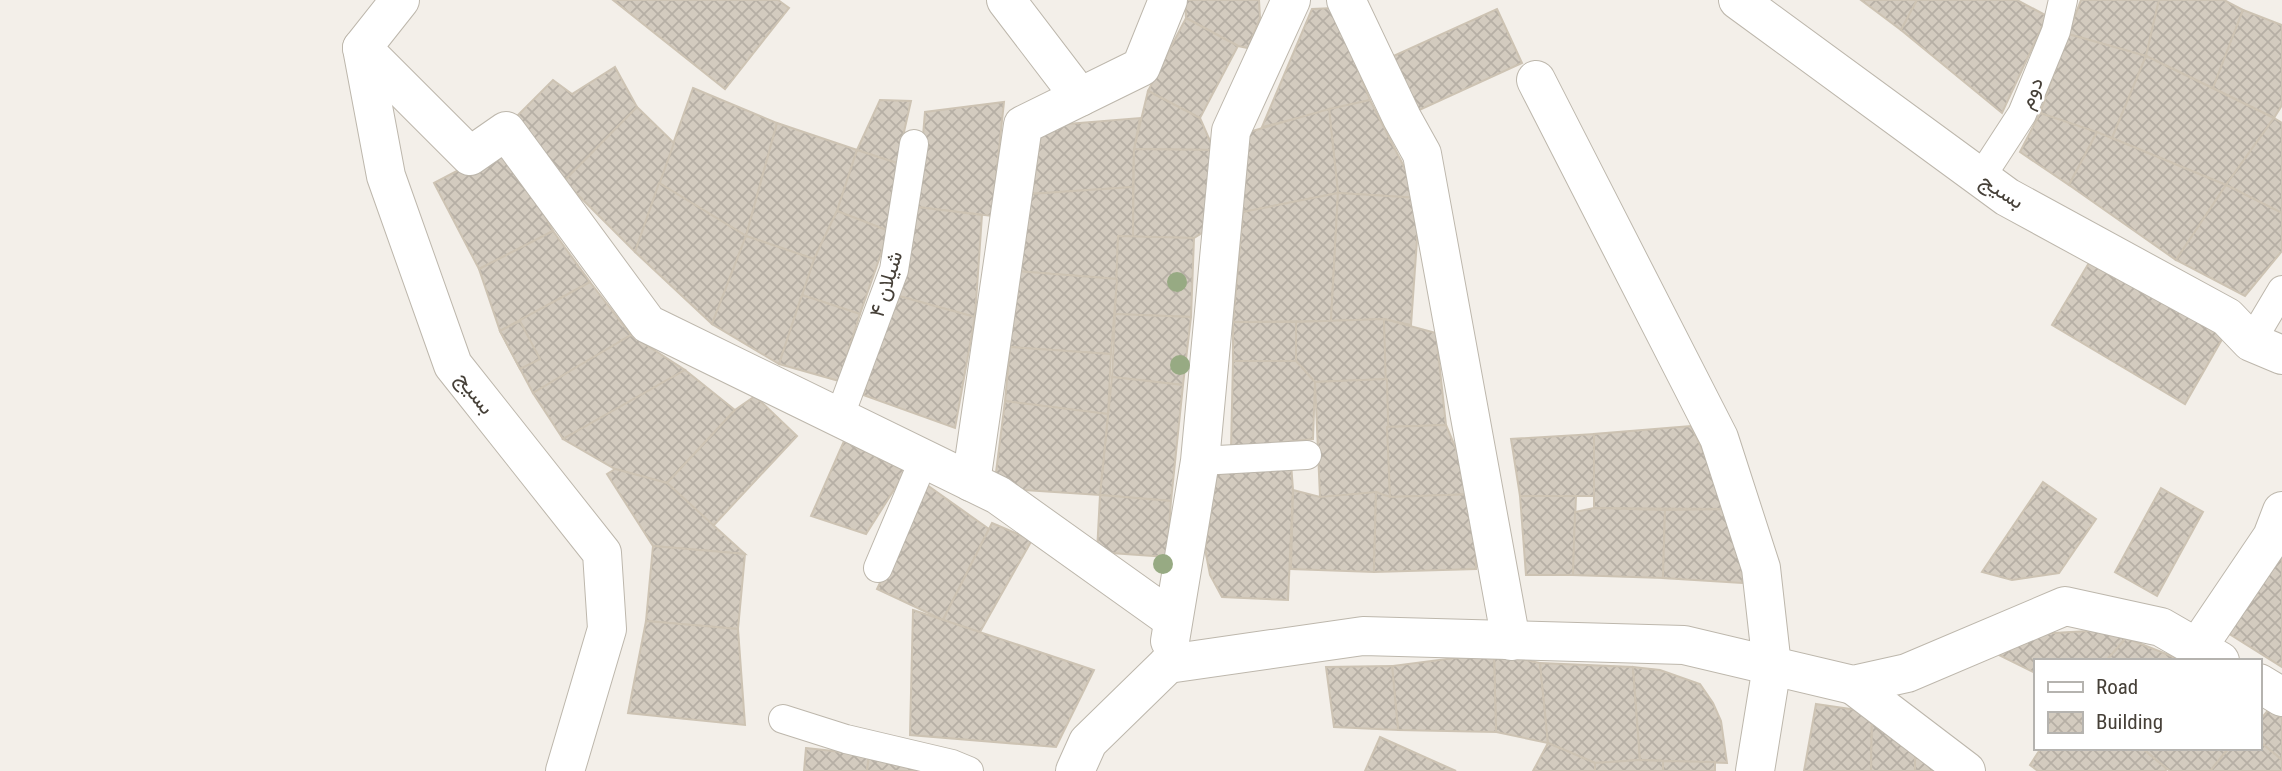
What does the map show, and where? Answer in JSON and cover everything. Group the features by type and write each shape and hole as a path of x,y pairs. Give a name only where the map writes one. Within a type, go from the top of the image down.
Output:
{"street":[{"path":"400,0 362,48 470,156 506,131 648,324 998,495 1173,620"},
{"path":"1006,0 1080,97"},
{"path":"971,482 1023,125 1141,67 1168,0"},
{"path":"1168,664 1200,461 1231,131 1291,0"},
{"path":"1346,0 1422,154 1511,641"},
{"name":"بسیج","path":"1738,0 2007,197 2227,317 2267,349"},
{"name":"بسیج","path":"362,48 386,176 453,365 602,553 607,629 565,771"},
{"path":"1535,80 1719,438 1761,568 1772,666 1755,771"},
{"path":"1853,685 1907,673 2065,606 2161,627 2208,654 2279,530"},
{"path":"1075,771 1088,742 1168,664 1363,636 1684,645 1853,685 1966,771"},
{"path":"2261,685 2282,696"}],"lane":[{"name":"دوم","path":"1981,177 2022,114 2056,31 2063,0"},
{"name":"شیلان ۴","path":"839,418 894,270 914,144"},
{"path":"2267,349 2282,290"},
{"path":"1200,461 1307,455"},
{"path":"878,568 924,459"},
{"path":"783,719 846,739 952,764 969,771"}],"building":[{"path":"613,0 778,0 789,8 725,89"},
{"path":"1185,0 1259,0 1260,18 1248,48 1238,46 1186,18"},
{"path":"1861,0 1917,0 1901,30"},
{"path":"1917,0 2017,0 2047,16 2002,113 1901,30"},
{"path":"2081,0 2159,0 2146,56 2068,34"},
{"path":"2159,0 2224,0 2243,10 2213,88 2146,56"},
{"path":"1334,8 1370,100 1262,127 1312,9"},
{"path":"1497,9 1522,63 1402,118 1378,63"},
{"path":"2243,10 2282,25 2282,105 2274,118 2213,88"},
{"path":"1186,18 1238,46 1200,118 1148,91"},
{"path":"2068,34 2146,56 2112,138 2040,113"},
{"path":"2146,56 2274,118 2226,185 2112,138"},
{"path":"615,67 637,107 564,181 514,119 553,80 572,94"},
{"path":"693,88 777,123 746,236 659,183"},
{"path":"1148,91 1200,118 1214,150 1134,149"},
{"path":"880,100 911,101 897,163 857,150"},
{"path":"1370,100 1420,198 1338,193 1329,109"},
{"path":"1004,102 992,216 917,207 925,112"},
{"path":"637,107 674,143 635,252 564,181"},
{"path":"1329,109 1338,193 1243,212 1242,134"},
{"path":"2040,113 2097,132 2069,185 2020,152"},
{"path":"1140,118 1134,149 1133,187 1030,194 1043,126"},
{"path":"2274,118 2282,123 2282,213 2226,185"},
{"path":"777,123 857,150 837,211 814,259 746,236"},
{"path":"2097,132 2226,185 2176,260 2069,185"},
{"path":"508,144 553,231 479,269 434,183"},
{"path":"1134,149 1214,150 1213,226 1194,238 1133,237"},
{"path":"857,150 897,163 889,231 837,211"},
{"path":"659,183 746,236 712,324 635,252"},
{"path":"2226,185 2282,213 2282,251 2245,296 2176,260"},
{"path":"1133,187 1133,237 1118,236 1117,279 1015,271 1030,194"},
{"path":"1338,193 1331,321 1233,322 1243,212"},
{"path":"1338,193 1420,198 1411,325 1384,319 1331,321"},
{"path":"917,207 982,215 975,317 895,295"},
{"path":"837,211 889,231 860,314 802,295 814,259"},
{"path":"553,231 590,282 500,331 479,269"},
{"path":"746,236 814,259 779,364 712,324"},
{"path":"1118,236 1194,238 1191,317 1115,314"},
{"path":"2093,256 2225,334 2185,404 2052,325"},
{"path":"1015,271 1117,279 1111,354 1010,347"},
{"path":"590,282 631,335 533,393 500,331"},
{"path":"802,295 860,314 839,381 779,364"},
{"path":"895,295 975,317 955,428 863,395"},
{"path":"1115,314 1191,317 1183,385 1112,377"},
{"path":"1384,319 1387,379 1315,382 1296,361 1296,322"},
{"path":"1384,319 1436,333 1446,425 1387,427"},
{"path":"520,321 540,359 520,369 500,331"},
{"path":"1233,322 1296,322 1296,361 1233,361"},
{"path":"631,335 685,370 563,439 533,393"},
{"path":"1010,347 1111,354 1108,414 1005,401"},
{"path":"1233,361 1296,361 1315,382 1313,439 1231,448"},
{"path":"685,370 735,410 667,483 615,469 563,439"},
{"path":"1112,377 1183,385 1171,501 1100,495"},
{"path":"1387,379 1390,497 1320,497 1315,382"},
{"path":"755,396 797,436 713,526 667,483 735,410"},
{"path":"1005,401 1108,414 1100,495 994,488"},
{"path":"1446,425 1475,494 1390,497 1387,427"},
{"path":"1691,426 1727,500 1727,509 1594,508 1594,434"},
{"path":"1594,434 1594,496 1520,496 1511,439"},
{"path":"844,441 906,471 866,534 811,516"},
{"path":"1291,463 1293,490 1288,600 1222,597 1210,575 1205,549 1217,473"},
{"path":"615,469 667,483 745,554 653,546 607,474"},
{"path":"2043,482 2096,519 2059,573 2012,580 1982,572"},
{"path":"927,485 989,529 943,620 877,589"},
{"path":"2161,488 2203,512 2157,596 2115,572"},
{"path":"1293,490 1320,497 1376,492 1374,572 1291,569"},
{"path":"1376,492 1390,497 1475,494 1476,569 1374,572"},
{"path":"1100,495 1171,501 1167,557 1097,552"},
{"path":"1520,496 1576,496 1573,575 1526,575"},
{"path":"1594,508 1665,510 1663,578 1573,575 1575,512"},
{"path":"1727,509 1747,560 1742,583 1663,578 1665,510"},
{"path":"992,523 1032,540 980,632 943,620"},
{"path":"653,546 745,554 738,629 646,621"},
{"path":"2282,550 2282,667 2223,630"},
{"path":"913,610 1094,670 1056,747 910,735"},
{"path":"646,621 738,629 745,725 628,713"},
{"path":"2107,630 2126,638 2108,659 2034,659 2034,672 1995,653 2015,638"},
{"path":"2126,638 2179,659 2108,659"},
{"path":"1494,653 1540,663 1548,743 1496,732"},
{"path":"1494,653 1496,732 1398,730 1392,666"},
{"path":"1540,663 1633,667 1640,760 1595,763 1548,743"},
{"path":"1392,666 1398,730 1334,727 1326,667"},
{"path":"1633,667 1660,670 1700,684 1721,721 1727,763 1640,760"},
{"path":"1816,704 1872,712 1871,771 1804,771"},
{"path":"2269,709 2282,718 2282,760 2261,743 2261,719"},
{"path":"1872,723 1915,747 1915,771 1871,771"},
{"path":"1380,737 1456,771 1365,771"},
{"path":"1548,743 1595,763 1595,771 1533,771"},
{"path":"2261,743 2282,760 2282,771 2210,771 2227,750 2261,750"},
{"path":"1915,747 1939,771 1915,771"},
{"path":"806,748 869,755 867,771 804,771"},
{"path":"2040,750 2144,750 2167,769 2038,771 2030,765"},
{"path":"2144,750 2227,750 2210,771 2170,771"},
{"path":"869,755 926,771 867,771"},
{"path":"1663,761 1663,771 1595,771 1595,763"},
{"path":"1663,761 1715,762 1715,771 1663,771"}]}
